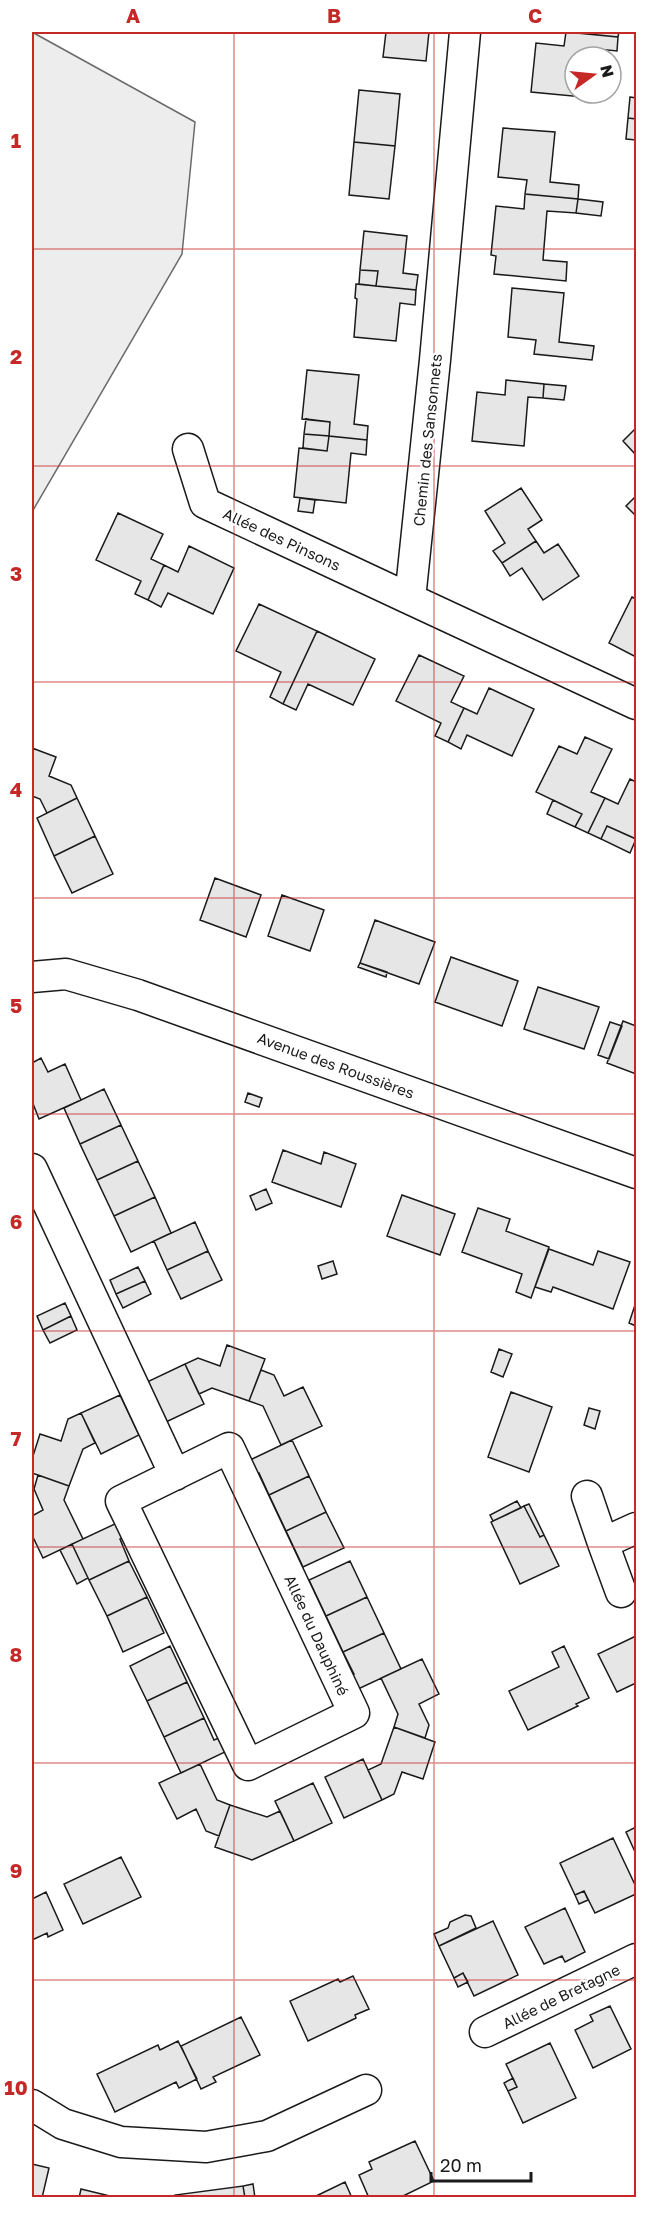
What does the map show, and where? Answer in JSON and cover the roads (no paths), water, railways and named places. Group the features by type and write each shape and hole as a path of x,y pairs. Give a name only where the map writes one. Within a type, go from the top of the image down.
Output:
{"street":[{"name":"Chemin des Sansonnets","path":"410,599 435,360 465,32"},
{"name":"Allée des Pinsons","path":"189,448 205,503 410,599"},
{"path":"410,599 636,704"},
{"name":"Avenue des Roussières","path":"32,977 66,974 138,995 636,1173"},
{"path":"32,1169 175,1475"},
{"name":"Allée du Dauphiné","path":"229,1448 354,1713 248,1765 122,1501 175,1475 229,1448"},
{"path":"587,1496 621,1592"},
{"path":"603,1543 636,1528"},
{"name":"Allée de Bretagne","path":"485,2032 636,1959"},
{"path":"32,2105 63,2124 121,2142 206,2147 267,2136 366,2090"}]}
